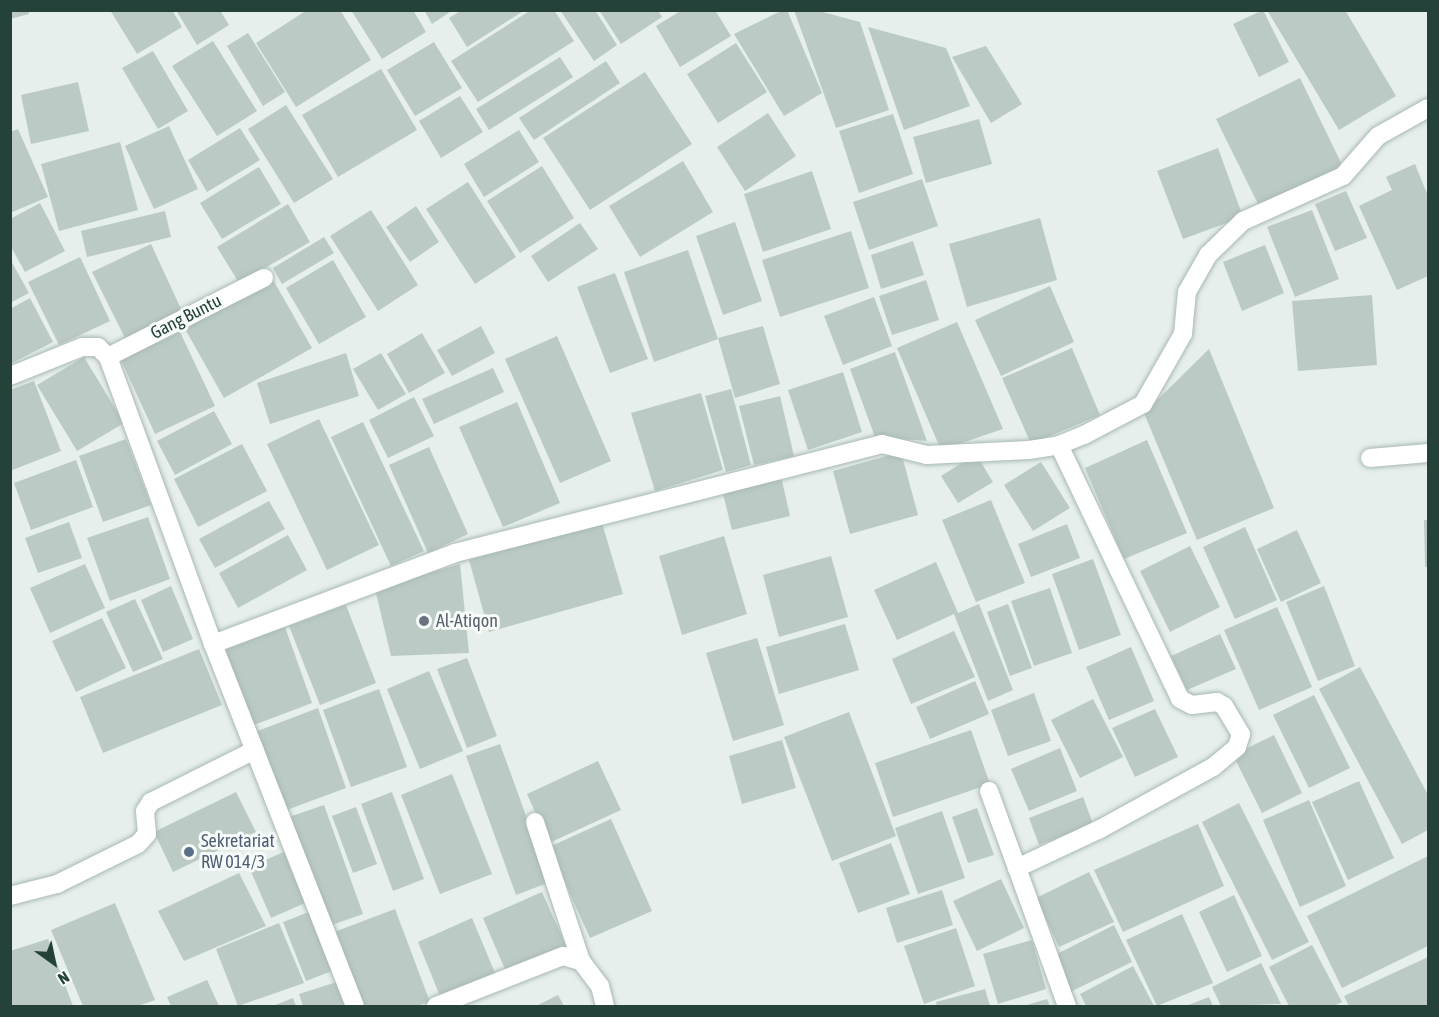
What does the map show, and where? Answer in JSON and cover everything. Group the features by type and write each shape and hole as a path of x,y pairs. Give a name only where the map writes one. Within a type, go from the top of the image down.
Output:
{"street":[{"path":"213,644 455,552 882,444 927,455 1029,450 1059,445 1143,404 1183,334 1187,292 1208,255 1243,221 1343,176 1378,136 1428,108"},
{"name":"Gang Buntu","path":"108,357 264,278"},
{"path":"10,376 82,348 98,347 108,357 213,644 355,1006"},
{"path":"1017,868 1183,784 1227,756 1240,742 1238,723 1224,706 1217,702 1192,705 1180,699 1059,445"},
{"path":"1370,459 1428,453"},
{"path":"10,896 57,884 138,844 147,834 145,811 151,802 255,750"},
{"path":"989,791 1067,1006"},
{"path":"535,822 581,961 600,986 605,1006"},
{"path":"436,1006 563,956 581,961"}],"building":[{"path":"10,10 28,10 29,14 10,19"},
{"path":"110,10 172,10 182,27 137,54"},
{"path":"176,10 220,10 229,25 197,45"},
{"path":"307,10 340,10 371,60 296,107 256,43"},
{"path":"351,10 413,10 426,32 382,59"},
{"path":"424,10 453,10 432,24"},
{"path":"462,10 525,10 467,47 449,18"},
{"path":"531,10 554,10 574,41 478,102 451,61"},
{"path":"560,10 595,10 617,45 594,61"},
{"path":"599,10 658,10 662,17 621,44"},
{"path":"682,10 715,10 731,36 680,67 656,26"},
{"path":"787,10 822,93 784,116 734,34"},
{"path":"794,10 815,10 860,22 889,110 836,128"},
{"path":"1263,10 1289,62 1259,77 1233,24"},
{"path":"1267,10 1345,10 1396,96 1339,130"},
{"path":"868,27 946,48 970,106 904,130"},
{"path":"248,33 285,92 263,106 227,46"},
{"path":"213,41 257,111 217,136 172,66"},
{"path":"434,42 462,88 415,116 387,70"},
{"path":"736,43 767,92 718,123 687,74"},
{"path":"986,46 1022,104 991,123 952,57"},
{"path":"153,51 188,111 158,129 122,68"},
{"path":"560,57 573,77 489,130 476,109"},
{"path":"606,61 620,83 534,140 519,118"},
{"path":"381,69 417,130 338,177 302,115"},
{"path":"645,72 692,144 590,210 543,138"},
{"path":"1300,78 1345,171 1262,212 1216,119"},
{"path":"78,82 89,131 31,144 21,95"},
{"path":"460,96 483,132 441,158 419,121"},
{"path":"286,105 333,179 294,203 248,129"},
{"path":"768,113 796,156 745,191 717,147"},
{"path":"893,114 913,174 859,193 839,131"},
{"path":"979,119 992,164 926,183 913,137"},
{"path":"169,126 198,189 154,209 125,146"},
{"path":"240,128 260,160 207,192 188,160"},
{"path":"18,129 48,197 10,213 10,132"},
{"path":"519,130 539,162 484,197 464,164"},
{"path":"120,142 138,210 59,231 41,164"},
{"path":"1218,148 1243,217 1183,239 1157,171"},
{"path":"683,161 713,212 640,257 609,206"},
{"path":"1415,164 1428,196 1428,276 1397,290 1359,206 1392,190 1386,177"},
{"path":"542,166 574,218 520,253 487,201"},
{"path":"259,167 281,204 222,239 200,203"},
{"path":"812,171 831,229 763,252 744,194"},
{"path":"922,179 938,226 869,250 853,202"},
{"path":"468,182 516,257 475,284 426,209"},
{"path":"1346,191 1367,238 1335,251 1315,204"},
{"path":"40,203 65,251 25,272 10,245 10,219"},
{"path":"288,204 310,242 239,283 217,247"},
{"path":"416,206 439,242 410,262 386,227"},
{"path":"371,210 418,285 378,311 330,236"},
{"path":"1312,210 1339,279 1295,297 1267,227"},
{"path":"165,211 171,237 87,257 81,231"},
{"path":"1040,218 1057,280 967,307 949,244"},
{"path":"735,222 762,301 723,315 696,236"},
{"path":"580,223 598,249 548,282 531,256"},
{"path":"851,231 869,288 780,317 762,260"},
{"path":"324,237 334,253 282,284 273,268"},
{"path":"913,241 924,275 881,289 871,255"},
{"path":"151,244 182,311 125,338 92,272"},
{"path":"1265,245 1284,293 1242,311 1223,262"},
{"path":"688,250 718,339 654,362 624,272"},
{"path":"80,257 110,321 59,345 28,282"},
{"path":"10,259 29,293 10,303"},
{"path":"333,260 366,317 319,344 286,288"},
{"path":"615,273 648,359 610,373 577,287"},
{"path":"272,278 312,348 224,398 185,329"},
{"path":"926,280 939,320 892,335 879,296"},
{"path":"1050,286 1074,342 1001,376 975,320"},
{"path":"1372,295 1377,365 1298,371 1292,301"},
{"path":"874,297 892,346 843,365 824,316"},
{"path":"30,298 53,342 10,364 10,309"},
{"path":"957,322 1003,429 941,450 897,348"},
{"path":"481,326 495,353 452,376 437,350"},
{"path":"763,326 780,384 735,398 718,338"},
{"path":"180,332 215,406 155,434 121,360"},
{"path":"422,333 445,373 409,393 387,354"},
{"path":"557,336 611,461 560,483 505,359"},
{"path":"1072,348 1100,415 1031,444 1002,378"},
{"path":"1209,349 1274,508 1197,540 1144,413"},
{"path":"895,352 927,441 875,437 850,369"},
{"path":"346,353 359,396 270,424 257,383"},
{"path":"381,353 406,394 378,410 353,369"},
{"path":"84,357 124,423 77,451 37,385"},
{"path":"493,368 504,392 434,424 422,399"},
{"path":"843,372 862,432 808,450 788,390"},
{"path":"34,381 61,451 10,471 10,390"},
{"path":"731,389 751,465 726,472 705,396"},
{"path":"701,393 723,470 655,491 631,413"},
{"path":"780,396 794,456 754,465 739,406"},
{"path":"414,397 434,436 388,458 369,420"},
{"path":"517,402 560,503 503,527 459,427"},
{"path":"214,411 232,444 175,475 157,441"},
{"path":"319,419 379,545 327,570 267,444"},
{"path":"363,422 424,551 391,566 331,437"},
{"path":"126,439 151,505 103,522 79,456"},
{"path":"1147,440 1187,533 1124,559 1085,468"},
{"path":"242,444 267,491 198,527 174,479"},
{"path":"429,447 468,534 428,553 389,465"},
{"path":"901,452 918,515 850,534 833,471"},
{"path":"976,454 993,482 958,503 941,476"},
{"path":"76,460 93,507 31,530 14,483"},
{"path":"1041,462 1070,508 1033,531 1004,485"},
{"path":"781,476 790,516 732,530 722,490"},
{"path":"991,500 1025,583 976,602 942,520"},
{"path":"269,501 285,529 215,568 199,539"},
{"path":"148,517 170,579 110,601 87,538"},
{"path":"1424,520 1428,520 1428,567 1425,567"},
{"path":"69,522 82,558 38,573 25,538"},
{"path":"602,523 623,594 489,632 469,560"},
{"path":"1067,524 1080,558 1031,577 1018,544"},
{"path":"1245,527 1277,600 1235,619 1203,547"},
{"path":"1297,530 1321,583 1281,602 1257,549"},
{"path":"288,535 307,570 238,608 219,573"},
{"path":"724,536 747,614 682,635 659,556"},
{"path":"1190,546 1220,607 1170,632 1140,571"},
{"path":"831,556 848,617 779,637 763,575"},
{"path":"1093,559 1121,635 1079,650 1052,574"},
{"path":"936,562 958,613 979,604 1013,690 988,701 954,614 897,640 874,590"},
{"path":"85,564 105,608 50,633 30,588"},
{"name":"Al-Atiqon","path":"460,564 469,653 391,656 375,589"},
{"path":"171,586 193,639 163,652 141,600"},
{"path":"1324,586 1355,666 1318,681 1286,602"},
{"path":"1050,588 1072,653 1034,666 1011,601"},
{"path":"135,599 163,659 133,672 106,612"},
{"path":"1008,604 1032,668 1010,676 987,612"},
{"path":"346,605 376,683 320,705 289,626"},
{"path":"1277,607 1312,687 1259,710 1224,630"},
{"path":"102,618 126,668 76,692 52,641"},
{"path":"845,624 859,670 779,694 766,647"},
{"path":"285,627 312,703 249,727 222,651"},
{"path":"954,631 975,677 911,704 892,659"},
{"path":"1220,634 1236,669 1187,690 1171,656"},
{"path":"757,638 784,725 733,741 706,653"},
{"path":"1131,647 1154,701 1109,720 1086,667"},
{"path":"199,649 222,705 103,753 80,697"},
{"path":"467,658 497,736 467,748 437,669"},
{"path":"1360,667 1428,795 1428,830 1402,844 1319,689"},
{"path":"429,671 463,751 420,769 387,689"},
{"path":"975,681 989,714 930,739 916,707"},
{"path":"379,689 407,767 351,787 323,710"},
{"path":"1034,693 1051,741 1008,756 991,710"},
{"path":"1314,695 1350,768 1309,788 1273,715"},
{"path":"1093,699 1123,757 1080,778 1051,720"},
{"path":"318,708 346,788 284,811 255,732"},
{"path":"1155,709 1178,757 1135,777 1112,728"},
{"path":"849,712 896,836 832,861 784,737"},
{"path":"971,730 990,784 893,817 875,763"},
{"path":"1274,735 1302,793 1262,813 1233,755"},
{"path":"782,740 796,788 742,804 729,756"},
{"path":"500,744 550,882 516,895 466,756"},
{"path":"1060,748 1077,791 1029,811 1011,769"},
{"path":"598,761 621,810 549,843 527,794"},
{"path":"452,774 492,874 440,894 401,795"},
{"path":"1359,781 1394,858 1348,880 1312,802"},
{"name":"Sekretariat RW 014/3","path":"236,792 256,832 173,872 154,832"},
{"path":"392,792 424,879 393,891 361,804"},
{"path":"1083,797 1093,824 1039,845 1029,818"},
{"path":"1309,800 1346,886 1300,907 1263,820"},
{"path":"1239,803 1309,942 1272,960 1202,822"},
{"path":"324,805 363,914 329,926 289,817"},
{"path":"356,807 377,864 353,873 332,816"},
{"path":"977,808 994,855 968,863 952,817"},
{"path":"942,811 965,878 918,894 895,828"},
{"path":"611,819 652,911 590,938 549,847"},
{"path":"1198,824 1224,886 1123,932 1094,870"},
{"path":"891,843 910,894 858,913 839,863"},
{"path":"284,852 305,903 271,918 249,867"},
{"path":"1428,856 1428,946 1342,988 1307,916"},
{"path":"1089,872 1114,922 1059,947 1036,898"},
{"path":"239,873 266,926 184,961 158,911"},
{"path":"1001,879 1024,928 977,951 953,901"},
{"path":"942,890 953,925 897,943 886,908"},
{"path":"542,892 567,948 507,974 483,918"},
{"path":"1234,895 1262,956 1227,972 1199,912"},
{"path":"115,903 155,1000 138,1006 83,1006 51,930"},
{"path":"395,909 430,1002 417,1006 363,1006 334,932"},
{"path":"309,912 332,971 306,981 283,922"},
{"path":"1182,914 1213,983 1157,1006 1126,940"},
{"path":"472,918 495,973 440,996 418,942"},
{"path":"279,923 304,983 238,1006 216,949"},
{"path":"1114,925 1132,962 1070,992 1053,956"},
{"path":"956,928 975,986 924,1004 904,946"},
{"path":"48,939 73,1006 10,1006 10,951"},
{"path":"1032,940 1046,989 998,1004 983,954"},
{"path":"1312,945 1342,1002 1334,1006 1289,1006 1269,967"},
{"path":"1428,957 1428,1006 1349,1006 1344,996"},
{"path":"1261,963 1281,1004 1221,1006 1212,987"},
{"path":"1133,966 1154,1006 1086,1006 1080,994"},
{"path":"207,980 219,1006 171,1006 167,997"},
{"path":"340,981 348,1006 303,1006 299,994"},
{"path":"985,989 990,1006 937,1006 936,1002"},
{"path":"558,995 564,1006 536,1006"},
{"path":"1209,997 1213,1006 1186,1006"},
{"path":"293,998 296,1006 273,1006"},
{"path":"1047,999 1050,1006 1023,1006"}],"place":[{"name":"Al-Atiqon","path":"424,621"},
{"name":"Sekretariat RW 014/3","path":"189,852"}]}
